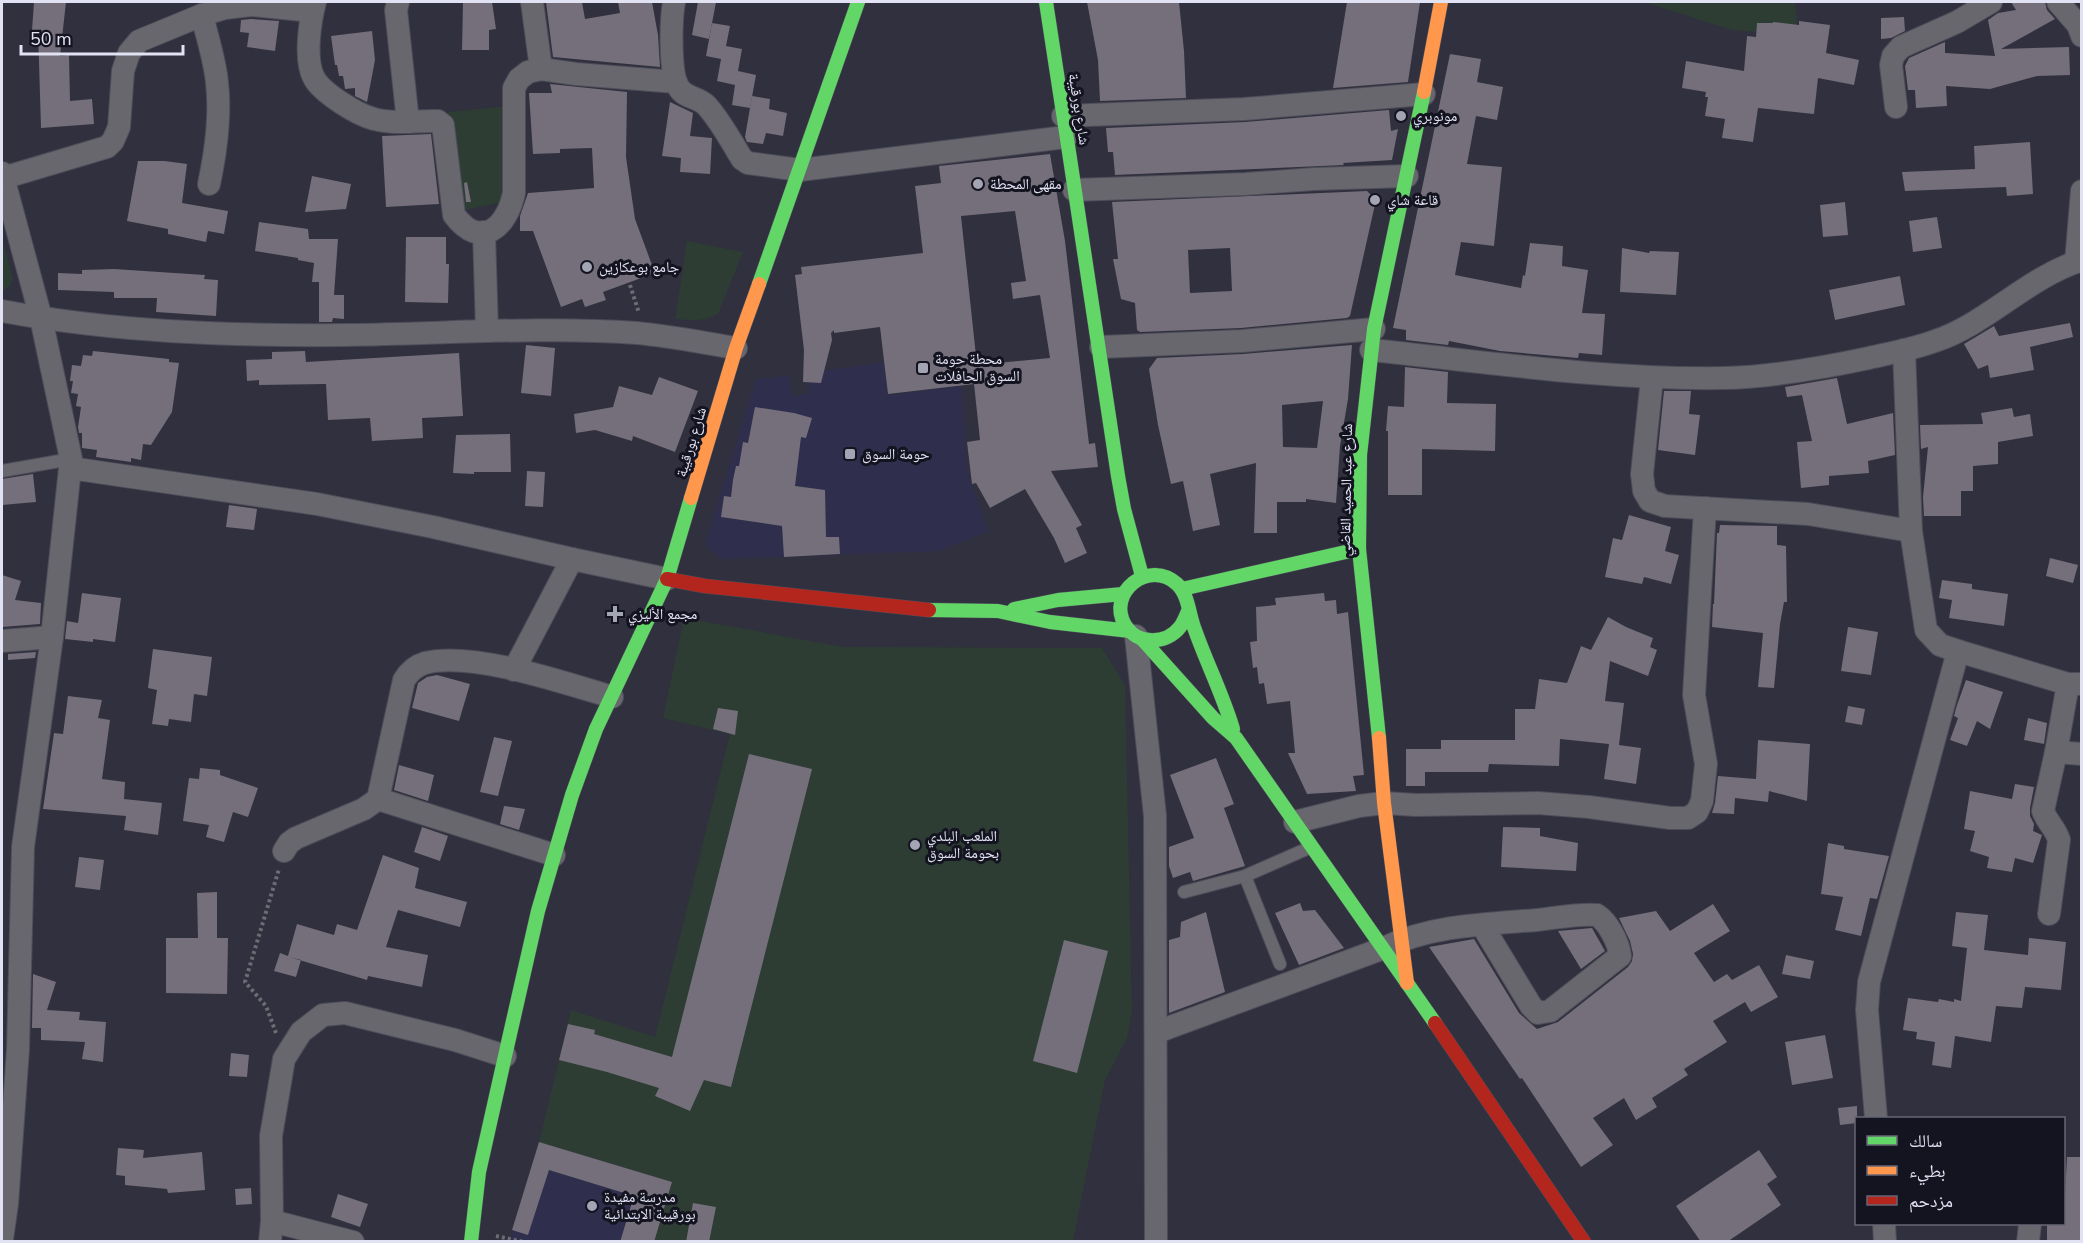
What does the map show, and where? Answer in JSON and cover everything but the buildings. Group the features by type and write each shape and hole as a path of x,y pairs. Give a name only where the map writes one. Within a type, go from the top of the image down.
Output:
{"main road":[{"name":"شارع بورقيبة","path":"471,1242 479,1172 505,1056 538,910 572,795 596,729 667,579 736,348 858,2"},
{"name":"شارع بورقيبة","path":"1046,2 1074,190 1101,347 1118,476 1124,509 1142,576"},
{"name":"شارع عبد الحميد القاضي","path":"1392,944 1376,700 1359,549 1360,455 1372,340 1441,2"},
{"path":"1182,590 1359,549"},
{"path":"1236,738 1230,716 1203,654 1182,590 1172,579 1157,574 1142,576 1131,583 1123,594 1120,607 1122,620 1213,718 1236,738 1311,848 1392,944 1407,984 1584,1242"},
{"path":"667,579 705,586 926,610 998,611 1155,641 1167,639 1181,627 1188,611"},
{"path":"998,611 1058,600 1123,594"}],"street":[{"path":"398,2 396,10 408,122"},
{"path":"532,2 540,69"},
{"path":"674,2 671,18 676,82 682,92 706,105 742,159 758,166 800,170 1065,126 1424,94"},
{"path":"1896,107 1891,65 1893,56 1901,47 1957,22 1991,2"},
{"path":"2058,2 2080,28"},
{"path":"2,1239 7,1204 5,1161 18,1049 23,847 52,637 70,463 41,318 2,176 106,147 113,141 119,127 123,71 129,53 139,41 225,8 251,5 314,6 308,50 314,79 346,106 374,119 408,122 438,121 444,125 454,215 463,226 473,231 484,232 497,229 511,208 514,193 514,88 519,79 528,72 540,69 676,82"},
{"path":"202,15 217,81 218,102 216,150 209,184"},
{"path":"1074,190 1407,176"},
{"path":"1101,347 1242,341 1372,340 1652,378 1727,378 1836,365 1936,341 1961,330 2041,277 2079,261 2082,191"},
{"path":"484,232 487,331"},
{"path":"2,311 106,326 238,335 573,330 639,333 736,348"},
{"path":"1904,350 1911,531 1926,630 1940,645 2075,684 2056,752 2043,812 2045,818 2057,832 2059,840 2049,914"},
{"path":"1652,378 1649,426 1642,474 1644,491 1650,501 1665,506 1808,514 1911,531"},
{"path":"70,463 317,504 434,527 572,560 667,579"},
{"path":"1294,822 1359,806 1384,803 1416,805 1538,803 1670,818 1688,818 1697,812 1702,801 1706,764 1694,685 1705,508"},
{"path":"514,670 572,560"},
{"path":"1136,636 1155,816 1156,1242"},
{"path":"2,641 52,637"},
{"path":"1876,1117 1867,1010 1869,982 1958,651"},
{"path":"284,851 296,838 364,808 378,799 404,680 410,670 423,664 459,661 514,670 612,697"},
{"path":"2056,752 2082,754"},
{"path":"378,799 554,855"},
{"path":"1157,1032 1428,932 1482,925 1597,915 1605,922 1618,946 1620,956 1550,1011 1538,1013 1531,1006 1482,925"},
{"path":"353,1242 271,1231 270,1136 284,1059 301,1032 323,1015 345,1013 455,1040 505,1056"},
{"path":"1884,1225 1886,1242"},
{"path":"2028,1242 2030,1225"}],"lane":[{"path":"2,471 70,463"},
{"path":"1184,892 1245,876 1311,848"},
{"path":"1245,876 1280,964"}],"path":[{"path":"284,851 245,982 266,1006 284,1059"}],"shaded area":[{"path":"884,362 888,395 962,386 967,470 988,531 940,551 721,559 705,544 756,379 789,376 792,396 809,394 806,373"},
{"name":"مدرسة مفيدة بورقيبة الابتدائية","path":"539,1142 672,1182 654,1241 510,1242"}],"green space":[{"path":"1644,2 1795,2 1798,35 1732,30"},
{"path":"508,106 503,202 460,211 448,112"},
{"path":"2,239 13,278 12,283 2,291"},
{"path":"687,241 743,252 718,314 708,318 675,319"},
{"name":"الملعب البلدي بحومة السوق","path":"684,618 843,647 1102,648 1125,685 1132,1011 1127,1038 1105,1080 1073,1241 654,1241 672,1182 539,1142 571,1010 655,1037 730,734 663,718"}],"traffic: fast":[{"path":"759,284 858,2"},
{"path":"1046,2 1118,476 1124,509 1142,576"},
{"path":"1379,738 1359,549 1360,455 1374,329 1424,92"},
{"path":"471,1242 479,1172 505,1056 538,911 572,795 596,729 667,579 691,498"},
{"path":"1182,589 1359,549"},
{"path":"1188,611 1174,633 1160,640 1144,639 1130,632 1125,625 1121,613 1121,601 1133,583 1143,577 1154,575 1166,577 1177,584 1186,600 1233,729"},
{"path":"1014,609 1058,600 1123,594"},
{"path":"929,610 998,611 1050,622 1130,631"},
{"path":"1143,640 1213,718 1236,738 1435,1023"}],"traffic: slow":[{"path":"1424,92 1441,2"},
{"path":"691,498 736,348 759,284"},
{"path":"1379,738 1384,803 1407,983"}],"traffic: jam":[{"path":"667,579 705,586 929,610"},
{"path":"1435,1023 1584,1242"}],"place":[{"name":"مونوبري","path":"1401,116"},
{"name":"مقهى المحطة","path":"978,184"},
{"name":"قاعة شاي","path":"1375,200"},
{"name":"جامع بوعكازين","path":"587,267"},
{"name":"محطة حومة السوق الحافلات","path":"923,368"},
{"name":"حومة السوق","path":"850,454"},
{"name":"مجمع الأليزي","path":"615,614"},
{"name":"الملعب البلدي بحومة السوق","path":"915,845"},
{"name":"مدرسة مفيدة بورقيبة الابتدائية","path":"592,1206"}]}
